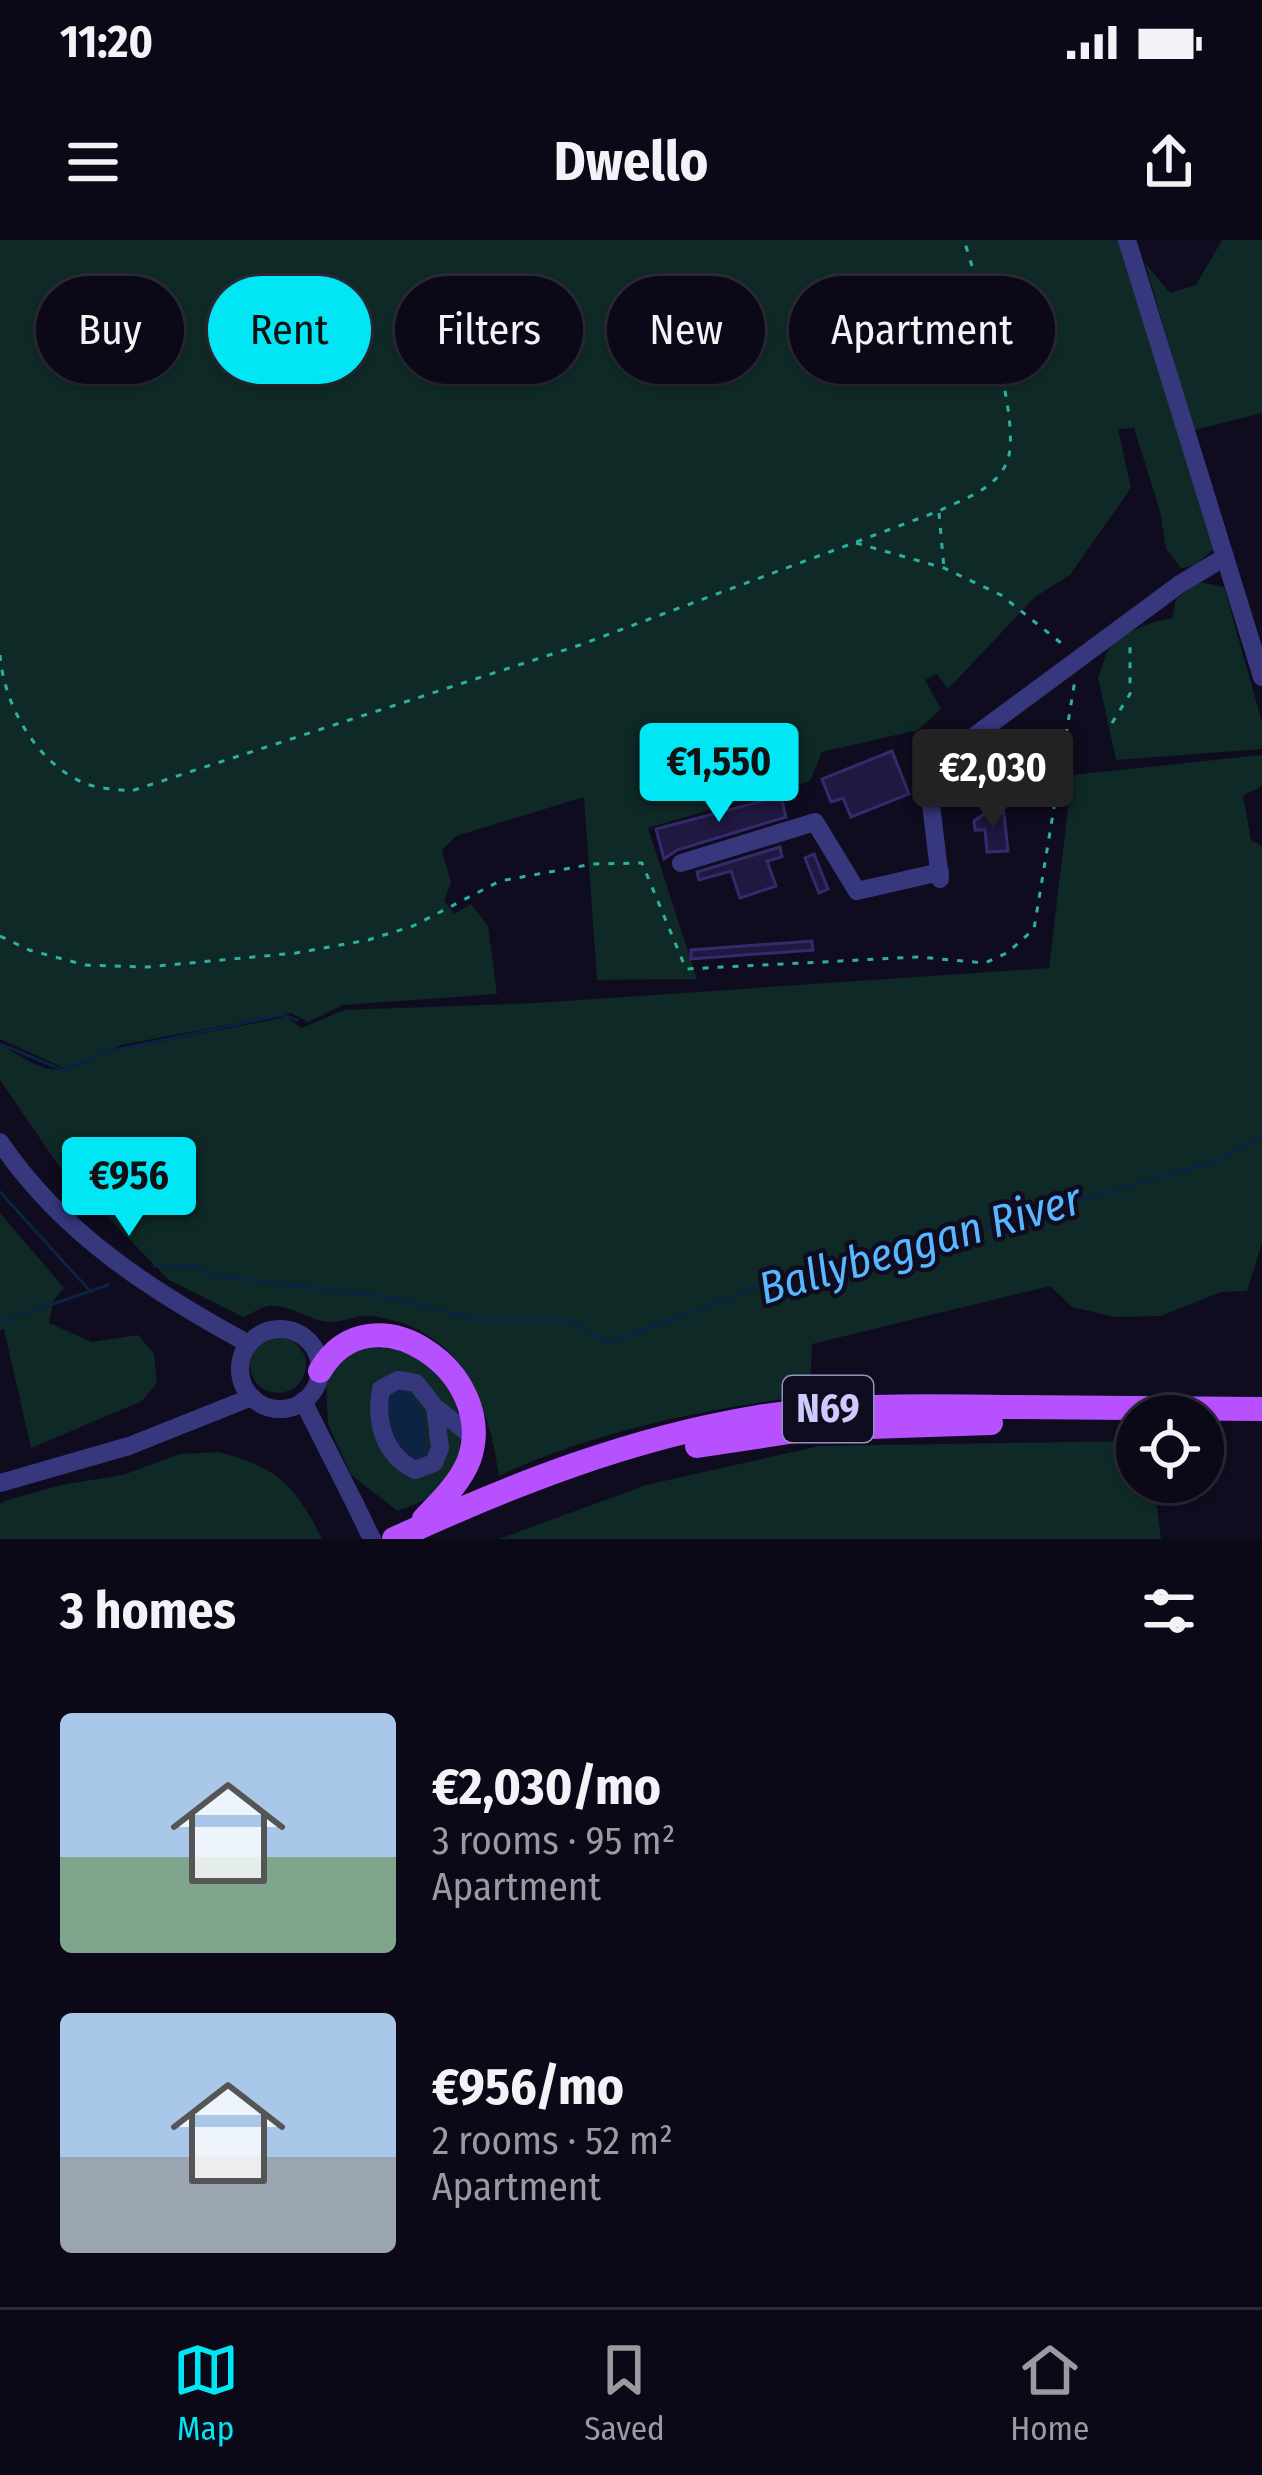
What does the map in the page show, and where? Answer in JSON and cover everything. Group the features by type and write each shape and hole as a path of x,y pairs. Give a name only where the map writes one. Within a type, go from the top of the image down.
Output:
{"main road":[{"path":"320,1371 332,1351 354,1340 381,1337 422,1346 444,1363 461,1388 471,1412 469,1460 413,1536"},
{"name":"N69","path":"413,1536 508,1487 602,1455 756,1417 920,1406 1262,1409"},
{"name":"N69","path":"413,1536 598,1472 767,1433 862,1425 1116,1423"},
{"path":"1224,1424 1262,1424"}],"street":[{"path":"1127,240 1262,677"},
{"path":"681,863 815,822 857,891 940,875 927,771 1128,622 1225,557"},
{"path":"0,1142 61,1213 126,1272 249,1344"},
{"path":"269,1330 294,1331 314,1347 320,1371 303,1402 272,1407 252,1397 240,1366 249,1344 269,1330"},
{"path":"435,1407 440,1448 434,1463 416,1470 397,1462 382,1433 378,1407 381,1389 398,1380 416,1383 435,1407 472,1436"},
{"path":"0,1483 129,1446 252,1397"},
{"path":"303,1402 372,1539"}],"path":[{"path":"0,655 2,678 25,730 60,771 89,786 131,791 580,645 939,511 988,488 1006,463 1011,428 964,240"},
{"path":"939,511 944,568"},
{"path":"1112,723 1130,694 1128,622"}],"green space":[{"path":"0,240 1119,240 1214,549 1194,566 1181,568 1166,549 1160,511 1134,428 1118,429 1131,488 1070,575 1035,597 948,689 937,674 925,680 941,709 918,730 822,752 810,781 648,828 697,979 597,980 584,797 456,836 442,850 451,883 444,900 454,914 471,904 488,926 497,994 343,1005 308,1022 291,1013 121,1045 64,1068 0,1039"},
{"path":"1222,240 1262,240 1262,413 1194,430 1145,263 1170,293 1196,285"},
{"path":"1199,582 1224,587 1262,722 1262,749 1116,760 1098,677 1107,652 1129,633 1172,619 1176,599"},
{"path":"1262,755 1262,786 1243,796 1251,840 1262,846 1262,1243 1247,1291 1221,1292 1161,1316 1114,1317 1072,1307 1050,1286 812,1344 810,1395 651,1424 574,1446 499,1476 487,1419 476,1393 446,1350 425,1334 400,1322 369,1316 324,1322 277,1306 243,1317 169,1280 61,1169 0,1080 0,1044 28,1061 62,1070 104,1053 286,1017 302,1028 344,1010 536,1003 1049,968 1072,775"},
{"path":"0,1213 64,1288 53,1301 49,1323 92,1342 138,1335 154,1354 157,1383 142,1401 31,1448 4,1329 0,1330"},
{"path":"278,1337 298,1345 306,1365 298,1385 278,1393 258,1385 250,1365 258,1345"},
{"path":"371,1348 407,1351 434,1369 455,1403 460,1423 457,1463 447,1480 429,1497 398,1511 351,1475 328,1424 326,1384 338,1355"},
{"path":"1116,1441 1116,1503 1157,1503 1161,1539 499,1539 646,1485 819,1446"},
{"path":"218,1452 255,1464 282,1481 303,1505 322,1539 0,1539 0,1504 5,1501 123,1475 180,1454"}],"water":[{"path":"404,1386 416,1400 425,1425 428,1453 417,1463 396,1452 380,1403 391,1389"}],"building":[{"path":"892,751 909,794 851,817 843,798 831,802 822,779"},
{"path":"781,796 786,817 677,850 664,859 656,829"},
{"path":"1004,813 1008,851 987,852 985,830 975,830 974,821 984,814"},
{"path":"780,847 782,857 767,861 776,886 740,898 731,871 699,880 697,872"},
{"path":"814,854 828,889 819,893 805,858"},
{"path":"812,941 813,950 691,959 691,950"}],"waterway":[{"path":"0,1044 63,1070 110,1051 282,1015 297,1020"},
{"name":"Ballybeggan River","path":"154,1266 191,1265 219,1279 388,1297 482,1321 568,1321 609,1343 816,1265 947,1238 1220,1160 1262,1135"},
{"path":"0,1192 91,1292"},
{"name":"Ballybeggan River","path":"0,1322 108,1285"}]}
